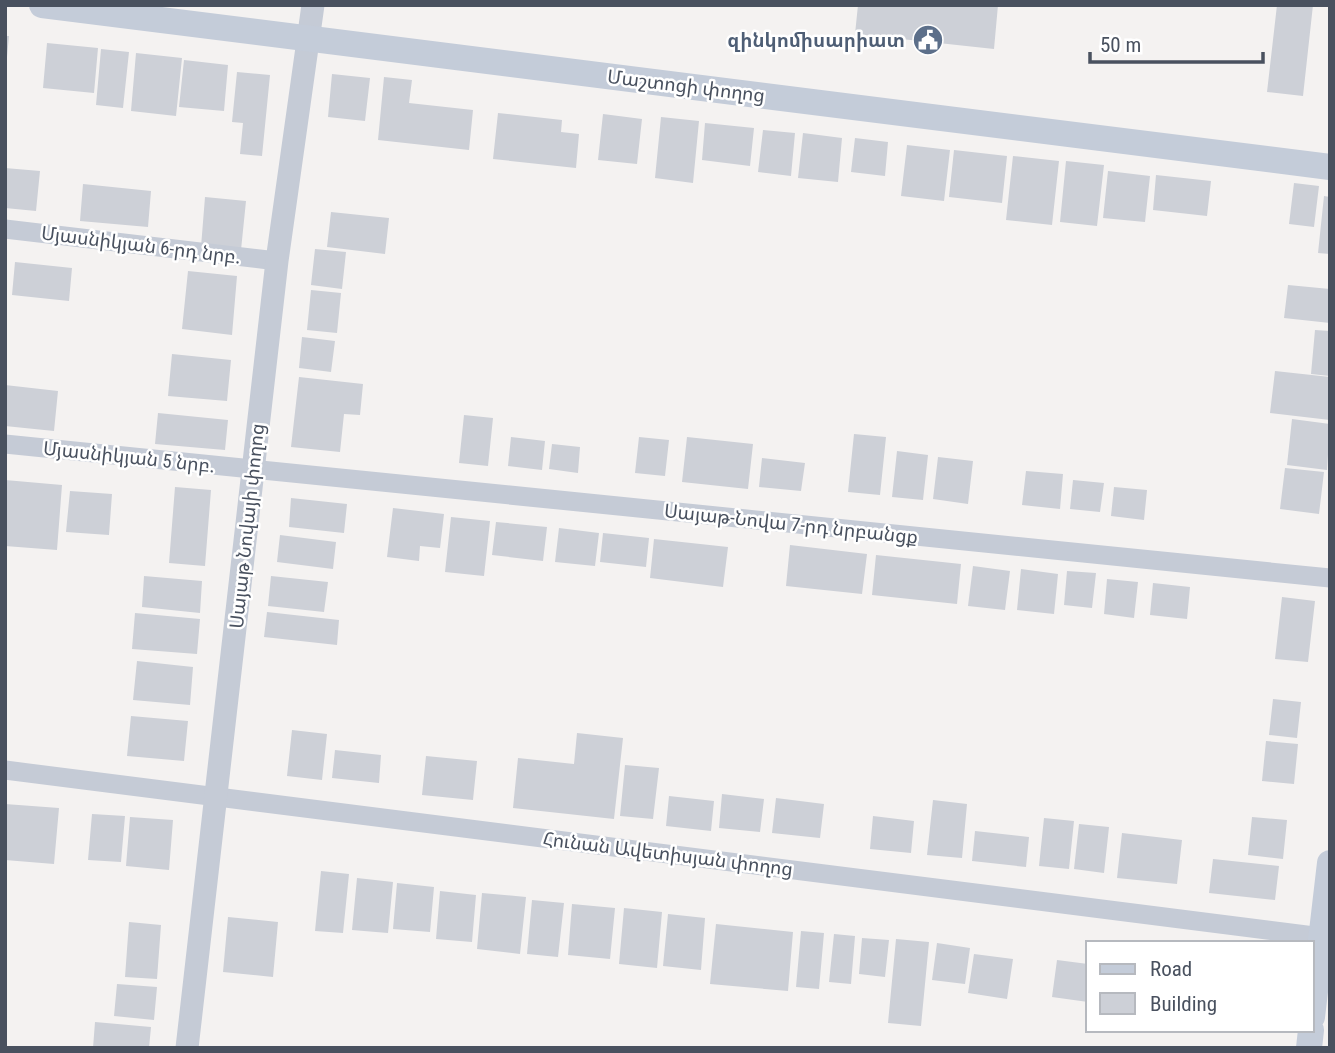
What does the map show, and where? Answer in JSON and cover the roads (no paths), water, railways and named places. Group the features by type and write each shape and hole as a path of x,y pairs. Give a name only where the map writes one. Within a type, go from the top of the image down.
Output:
{"main road":[{"name":"Մաշտոցի փողոց","path":"43,5 1330,167"},
{"path":"1314,1006 1326,938 1330,863"}],"street":[{"name":"Սայաթ Նովայի փողոց","path":"187,1048 277,261 313,5"},
{"name":"Մյասնիկյան 6-րդ նրբ.","path":"5,229 277,261"},
{"name":"Մյասնիկյան 5 նրբ.","path":"5,444 253,471"},
{"name":"Սայաթ-Նովա 7-րդ նրբանցք","path":"253,471 1330,578"},
{"name":"Հունան Ավետիսյան փողոց","path":"5,770 1326,938"}],"place":[{"name":"զինկոմիսարիատ","path":"928,40"}]}
